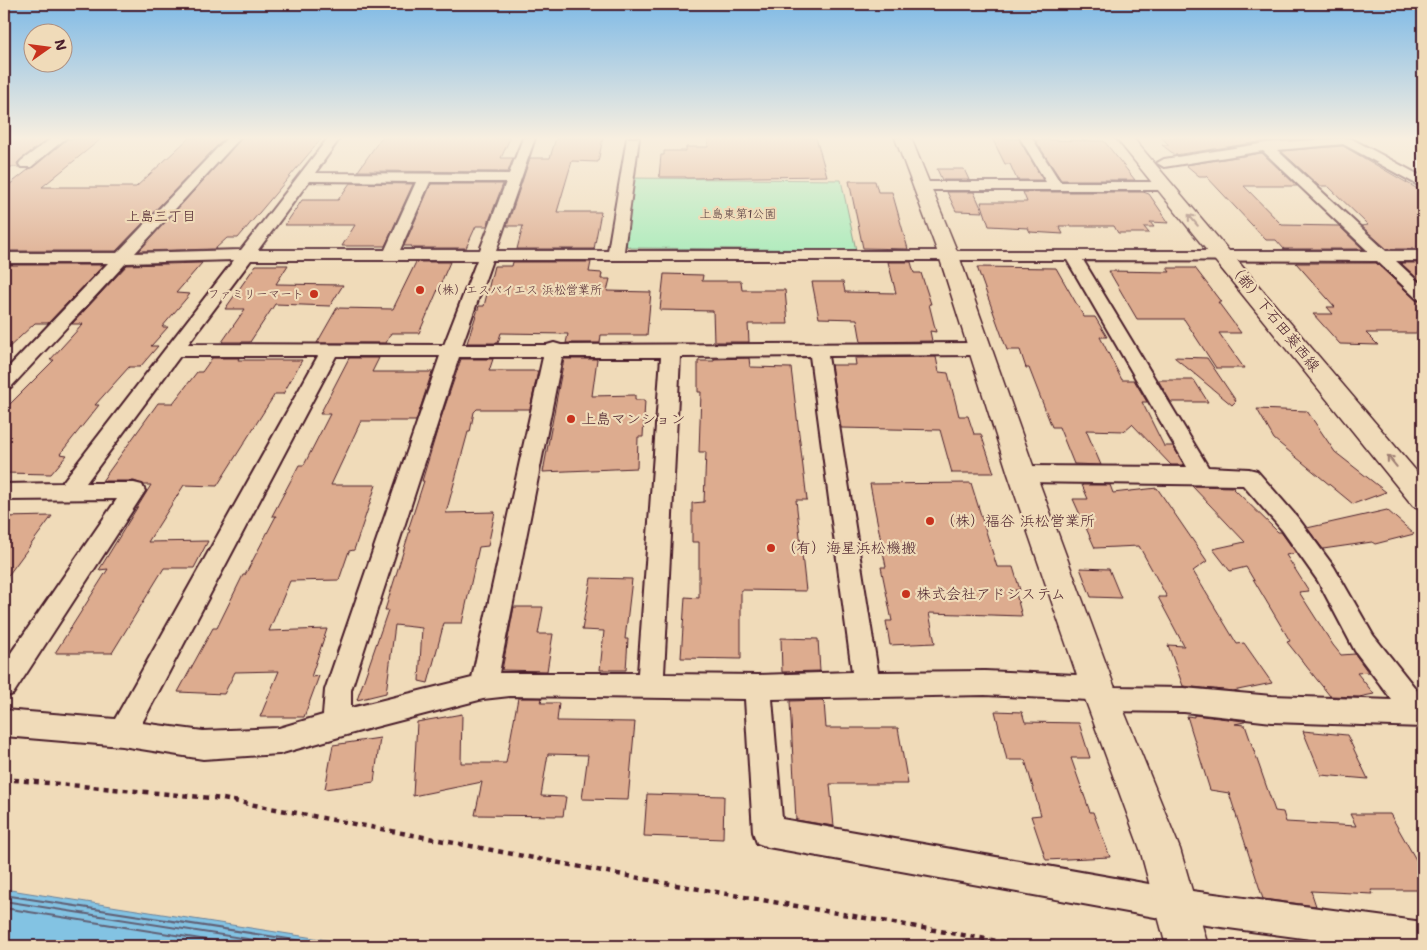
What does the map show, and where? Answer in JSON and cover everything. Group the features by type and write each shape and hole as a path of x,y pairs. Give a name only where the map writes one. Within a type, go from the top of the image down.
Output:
{"street":[{"path":"4,383 193,182"},
{"path":"68,491 300,182"},
{"path":"390,256 424,182"},
{"path":"336,724 338,690 452,352 513,182"},
{"path":"615,256 626,182"},
{"path":"921,182 949,256 978,349 1100,694 1160,849 1187,946"},
{"path":"1054,182 1056,186"},
{"name":"（都）下石田葵西線","path":"1161,182 1234,257 1423,472"},
{"name":"（都）下石田葵西線","path":"1178,182 1234,257 1423,498"},
{"path":"1304,182 1423,295"},
{"path":"922,186 1164,186"},
{"path":"4,258 246,255 1423,256"},
{"path":"1073,257 1202,475"},
{"path":"4,272 20,258"},
{"path":"173,350 452,352 978,349"},
{"path":"483,688 554,350"},
{"path":"650,684 670,350"},
{"path":"818,350 867,684"},
{"path":"122,733 330,351"},
{"path":"1022,474 1249,477 1301,539 1326,574 1364,643 1421,714"},
{"path":"4,492 134,491 4,685"},
{"path":"4,723 122,733 202,745 279,741 336,724 483,688 510,684 650,684 758,687 985,683 1272,708 1421,714"},
{"path":"758,687 768,832 1177,905 1423,938"}],"path":[{"path":"4,779 223,799 666,883 1026,946"}],"green space":[{"name":"上島東第1公園","path":"630,182 842,182 856,250 631,248 620,242"}],"water":[{"path":"4,889 358,945 364,946 4,946"}],"building":[{"path":"12,182 48,182 42,187 136,187 141,182 182,182 116,251 4,251 4,189"},
{"path":"202,182 285,182 238,238 227,238 215,249 139,251"},
{"path":"522,182 566,182 557,212 601,212 594,249 517,249 523,226 507,226"},
{"path":"849,182 875,182 878,192 892,192 908,249 863,248"},
{"path":"1212,182 1293,182 1297,186 1244,186 1282,225 1339,226 1363,249 1284,249 1276,240 1266,240"},
{"path":"1315,182 1406,182 1423,192 1423,249 1387,249 1361,226 1368,225 1328,186 1319,186"},
{"path":"350,183 413,184 385,246 342,246 355,225 285,225 302,200 338,200"},
{"path":"431,184 503,184 487,226 476,226 466,248 411,248 412,246 404,246"},
{"path":"947,192 974,192 983,212 956,211"},
{"path":"1023,192 1143,192 1149,194 1169,223 1150,222 1154,227 1144,227 1149,233 1118,233 1114,226 1059,226 1063,234 1030,232 1028,228 989,226 981,202 1027,202"},
{"path":"416,262 450,262 419,333 391,333 386,343 317,343 337,308 393,309"},
{"path":"513,262 591,262 589,272 602,273 601,279 610,279 607,291 651,292 647,335 601,335 600,343 566,343 568,334 501,333 498,343 467,343 479,306 484,306 494,266 512,266"},
{"path":"888,262 911,262 914,273 921,273 931,304 929,304 936,332 930,331 932,341 861,342 857,319 819,318 812,282 843,282 845,292 896,293"},
{"path":"202,263 176,293 190,294 162,327 168,327 151,346 158,346 140,367 129,367 95,405 99,405 60,454 67,455 51,474 4,473 4,410 54,360 50,360 83,324 72,324 127,265"},
{"path":"1296,263 1376,263 1416,300 1423,302 1423,333 1366,333 1378,345 1340,344 1313,314 1333,314 1327,307 1335,307"},
{"path":"1401,263 1423,263 1423,284"},
{"path":"4,265 104,265 48,323 35,323 4,352"},
{"path":"256,265 288,265 276,284 343,285 330,306 275,304 250,342 222,342 245,309 225,309"},
{"path":"977,267 1056,268 1084,317 1095,317 1107,337 1100,337 1122,380 1134,380 1147,402 1142,402 1164,446 1173,446 1184,465 1171,465 1132,424 1124,431 1086,430 1101,465 1074,464 1059,427 1052,427 1020,350 1007,350"},
{"path":"1167,268 1195,268 1221,302 1218,302 1241,333 1219,333 1244,368 1216,368 1184,319 1137,319 1109,271 1170,272"},
{"path":"664,274 703,275 702,281 741,281 742,290 785,290 788,324 748,324 749,342 714,342 713,311 660,310"},
{"path":"936,357 939,372 948,373 959,416 968,416 974,434 981,434 994,473 952,473 940,430 841,428 831,365 856,365 855,358"},
{"path":"1174,357 1207,358 1236,401 1232,405"},
{"path":"212,358 302,360 283,394 275,394 217,486 184,485 148,542 208,541 194,568 164,568 112,653 55,653 108,569 99,570 151,485 144,485 134,481 102,481 158,403 173,403 197,372 202,372"},
{"path":"349,358 379,358 372,372 432,372 416,421 361,421 331,485 376,485 354,550 349,551 339,580 290,581 269,631 327,629 311,677 319,676 304,717 260,717 279,671 235,672 224,694 178,692 213,628 217,628 243,575 245,575 276,516 272,516 299,465 304,465 330,414 320,414"},
{"path":"749,358 750,367 791,368 807,500 796,500 806,591 741,590 741,659 681,658 685,597 699,598 699,542 692,542 692,503 704,502 706,452 699,452 701,392 698,392 698,361"},
{"path":"461,359 493,359 489,371 538,371 530,409 477,409 474,412 446,513 495,512 488,546 479,547 462,623 444,623 428,683 419,681 422,628 395,625 386,693 357,700 388,610 385,610 424,481 422,481"},
{"path":"564,359 597,359 592,396 635,395 635,400 645,400 643,437 638,437 637,468 543,472"},
{"path":"1158,380 1194,380 1208,402 1171,402"},
{"path":"1257,409 1307,411 1335,452 1386,492 1353,504 1274,439"},
{"path":"971,483 997,567 1013,567 1020,590 1015,590 1022,616 929,613 935,643 890,645 886,621 892,621 881,567 886,567 870,484"},
{"path":"1082,485 1110,485 1113,493 1157,488 1207,561 1193,571 1237,644 1244,643 1272,683 1233,691 1183,686 1168,645 1184,646 1158,597 1167,597 1139,546 1095,548 1073,499 1088,499"},
{"path":"1192,486 1232,487 1278,532 1281,532 1296,553 1286,555 1309,591 1299,592 1341,655 1355,654 1368,672 1357,673 1374,694 1359,697 1330,696 1287,642 1290,641 1246,567 1230,571 1213,549 1245,542"},
{"path":"1387,510 1414,534 1375,544 1372,542 1323,549 1307,528"},
{"path":"52,516 4,581 4,517"},
{"path":"1080,568 1109,569 1121,598 1091,597"},
{"path":"591,578 632,579 625,639 628,639 626,670 600,670 604,631 582,630"},
{"path":"514,607 543,607 538,634 553,634 547,671 502,670"},
{"path":"781,638 818,639 820,671 782,672"},
{"path":"518,698 542,698 541,703 559,703 557,721 635,722 628,800 582,799 588,755 548,754 541,796 566,797 563,816 475,815 482,782 413,796 417,722 462,714 461,763 506,763"},
{"path":"822,700 824,702 826,728 898,728 908,784 830,784 834,826 796,820 790,701"},
{"path":"995,711 1022,712 1025,722 1079,723 1090,758 1071,758 1090,812 1093,812 1110,857 1046,860 1031,816 1041,815 1025,760 1007,760"},
{"path":"1194,715 1244,721 1235,724 1245,725 1275,811 1283,812 1286,822 1356,826 1350,814 1390,814 1423,872 1423,890 1371,890 1373,894 1311,891 1316,906 1263,899 1229,793 1210,790 1187,716 1194,717"},
{"path":"1303,731 1347,735 1368,779 1321,775"},
{"path":"380,738 374,782 325,789 333,745"},
{"path":"647,794 724,796 723,839 644,836"}],"place":[{"name":"（株）エスバイエス 浜松営業所","path":"420,290"},
{"name":"ファミリーマート","path":"314,294"},
{"name":"上島マンション","path":"571,419"},
{"name":"（株）福谷 浜松営業所","path":"930,521"},
{"name":"（有）海星浜松機搬","path":"771,548"},
{"name":"株式会社アドシステム","path":"906,594"}],"district":[{"name":"上島三丁目","path":"161,216"}]}
